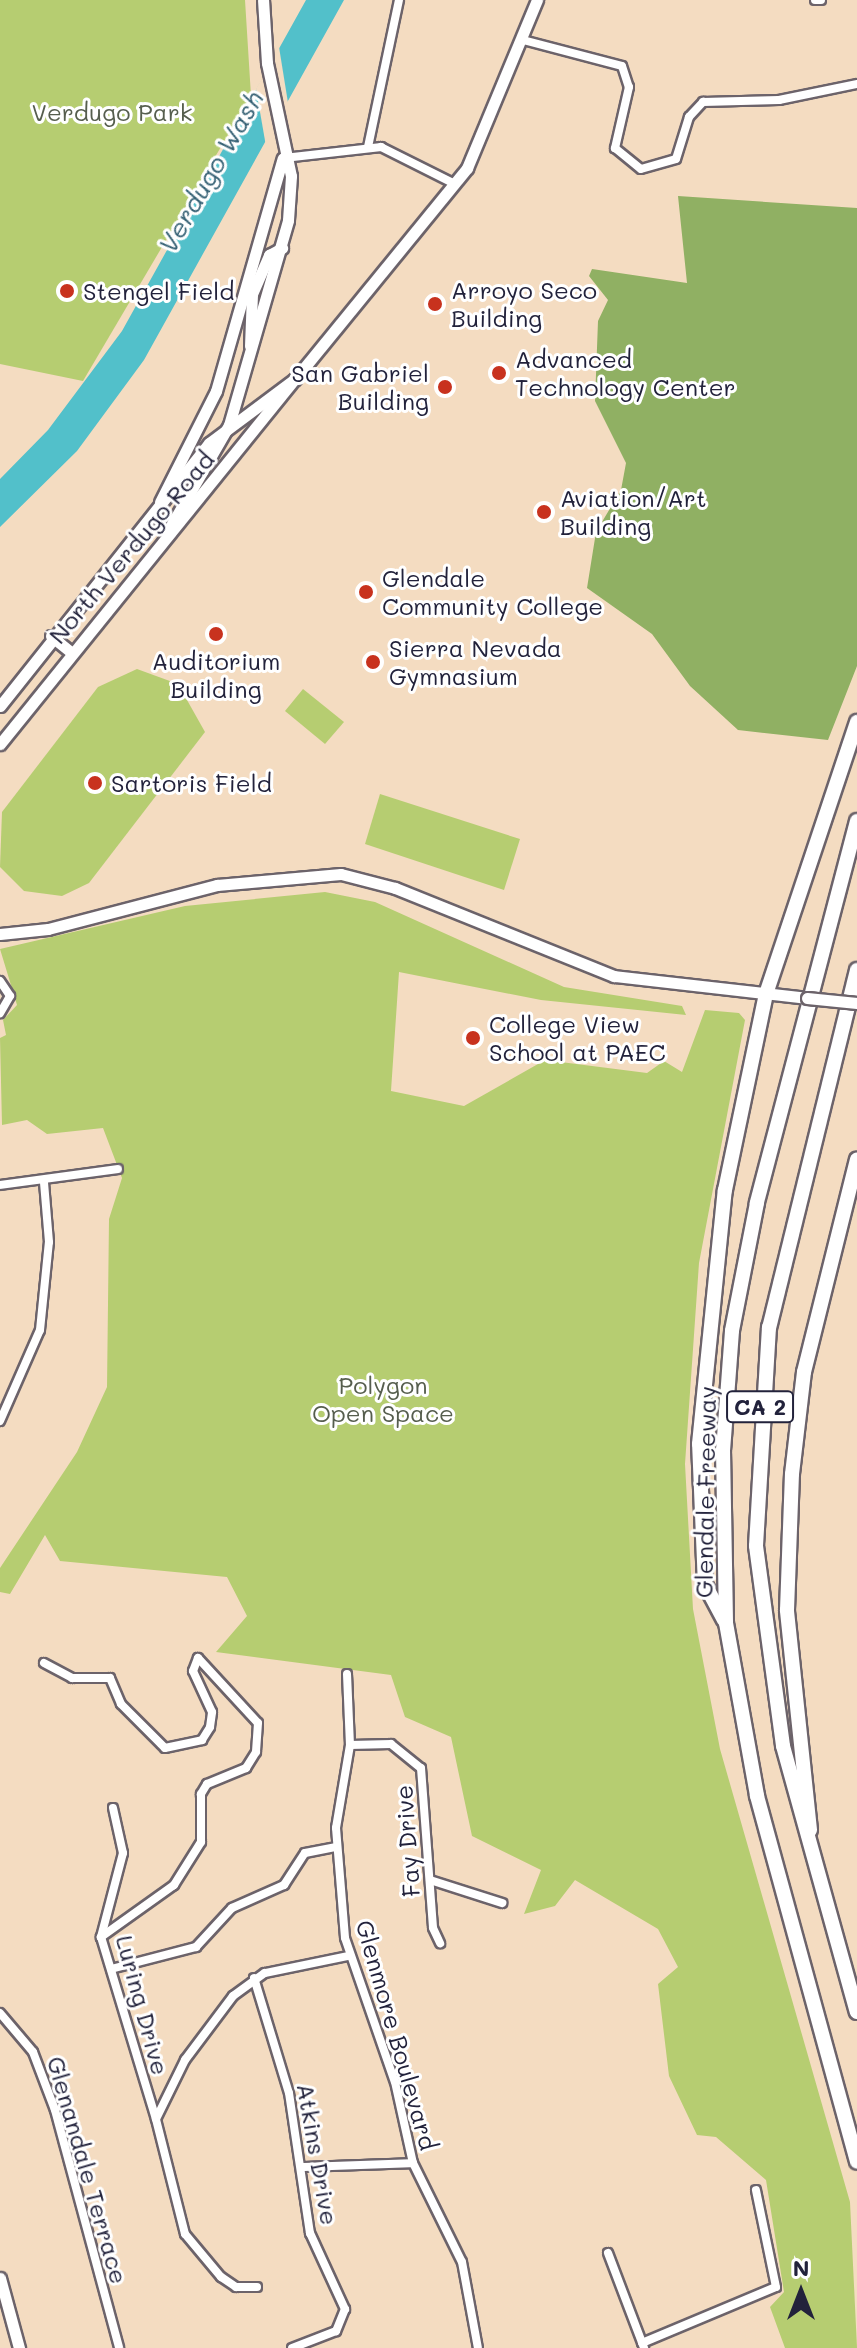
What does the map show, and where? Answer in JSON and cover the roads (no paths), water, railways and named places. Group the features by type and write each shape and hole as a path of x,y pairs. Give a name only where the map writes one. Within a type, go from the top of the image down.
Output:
{"highway":[{"path":"726,1623 705,1585 702,1389 725,1190 766,994 857,722"},
{"name":"Glendale Freeway","path":"857,821 757,1203 732,1331 723,1450 726,1623 757,1796 857,2162"},
{"name":"CA 2","path":"857,970 785,1244 758,1436 761,1610 772,1693 810,1850 857,2012"},
{"path":"810,1850 811,1796 792,1700 787,1541 804,1372 857,1160"}],"main road":[{"path":"169,529 229,425 282,248 291,191 267,63 263,0"},
{"name":"North Verdugo Road","path":"0,744 169,529 455,184 523,40 537,0"},
{"path":"155,512 210,405 248,293 283,158"},
{"path":"251,350 248,293 269,255 282,248"},
{"name":"North Verdugo Road","path":"0,706 51,636 229,425 295,379"},
{"path":"51,636 72,653"},
{"path":"0,934 48,929 217,885 341,874 395,888 614,976 857,1003"},
{"path":"0,2278 19,2348"}],"street":[{"path":"368,147 399,0"},
{"path":"523,40 622,66 629,87 615,148 641,169 676,159 689,117 703,102 779,100 857,84"},
{"path":"283,158 368,147 387,149 455,184"},
{"path":"0,981 10,996 0,1013"},
{"path":"0,1185 44,1182 118,1169"},
{"path":"0,1421 40,1330 49,1242 44,1182"},
{"path":"44,1663 72,1678 110,1678 121,1704 165,1748 202,1740 210,1727 212,1712 193,1671 198,1658 258,1723 256,1752 246,1768 207,1784 201,1794 201,1842 174,1885 101,1937"},
{"name":"Glenmore Boulevard","path":"347,1674 350,1745 336,1847 348,1956 395,2082 413,2163 462,2262 478,2348"},
{"name":"Fay Drive","path":"350,1745 391,1744 421,1768 430,1880 440,1943"},
{"name":"Luring Drive","path":"113,1808 123,1853 101,1937 156,2119 185,2234 221,2277 236,2287 257,2287"},
{"path":"111,1969 196,1947 232,1908 284,1885 305,1853 336,1847"},
{"path":"430,1880 502,1903"},
{"path":"156,2119 212,2021 254,1978 348,1956"},
{"name":"Atkins Drive","path":"254,1978 289,2093 310,2233 346,2317 336,2331 292,2348"},
{"name":"Glenandale Terrace","path":"0,2013 33,2052 55,2110 119,2348"},
{"path":"301,2167 413,2163"},
{"path":"608,2253 643,2345 776,2287 756,2190"}],"water":[{"name":"Verdugo Wash","path":"306,0 344,0 144,360 77,451 0,527 0,479 48,430 122,331"}],"place":[{"name":"Stengel Field","path":"67,291"},
{"name":"Arroyo Seco Building","path":"435,304"},
{"name":"Advanced Technology Center","path":"499,373"},
{"name":"San Gabriel Building","path":"445,387"},
{"name":"Aviation/Art Building","path":"544,512"},
{"name":"Glendale Community College","path":"366,592"},
{"name":"Auditorium Building","path":"216,634"},
{"name":"Sierra Nevada Gymnasium","path":"373,662"},
{"name":"Sartoris Field","path":"95,783"},
{"name":"College View School at PAEC","path":"473,1038"}],"park label":[{"name":"Verdugo Park","path":"112,112"},
{"name":"Polygon Open Space","path":"383,1399"}]}
